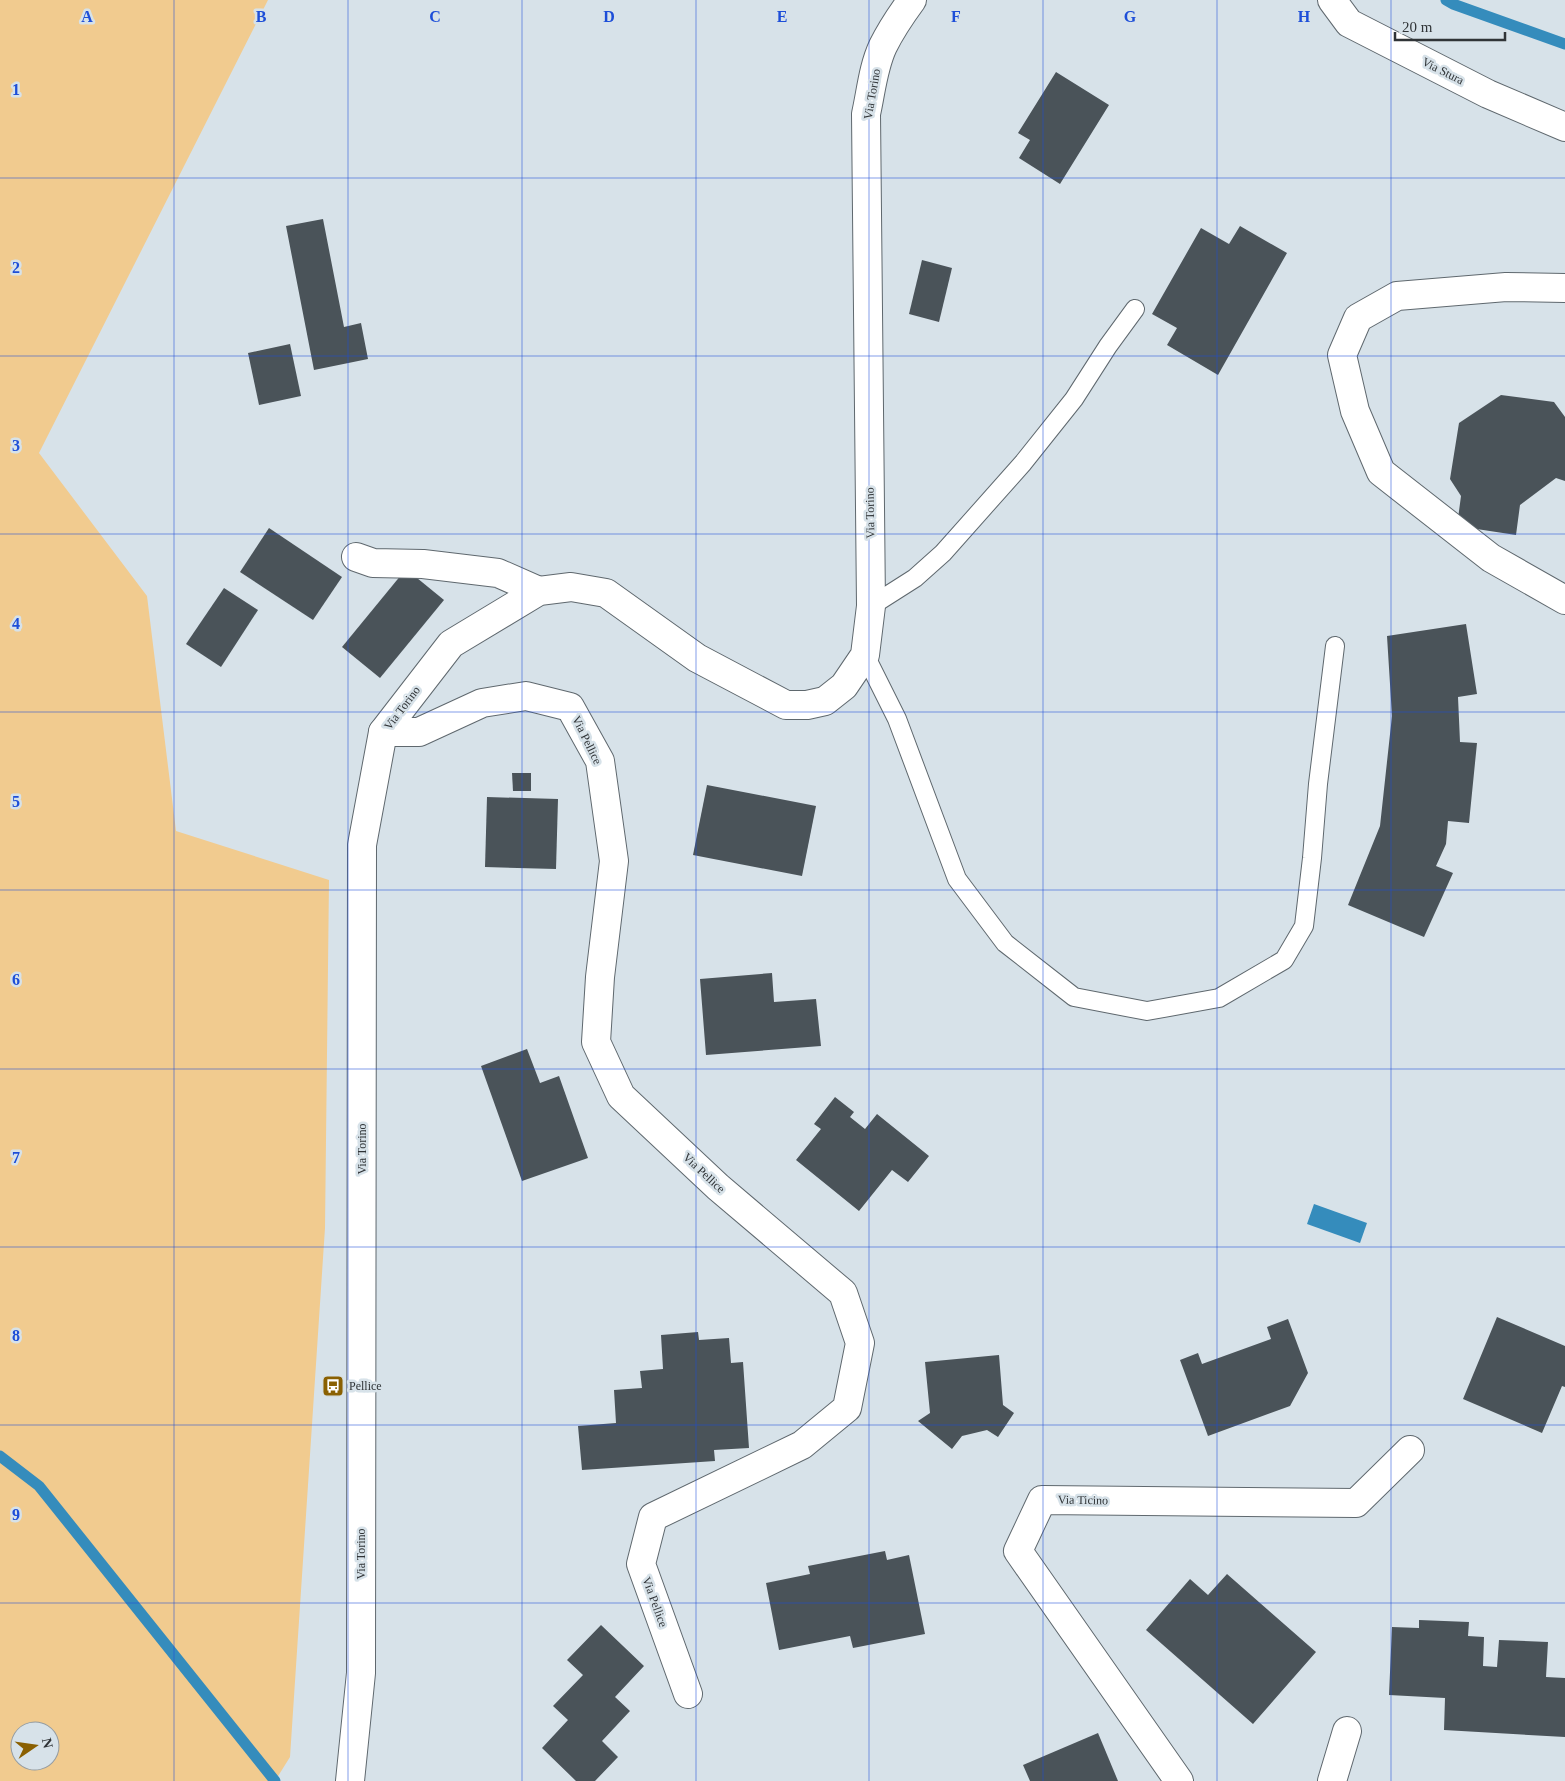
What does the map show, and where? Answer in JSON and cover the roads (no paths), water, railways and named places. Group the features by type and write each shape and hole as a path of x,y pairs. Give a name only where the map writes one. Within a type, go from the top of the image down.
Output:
{"street":[{"name":"Via Torino","path":"350,1781 362,1664 362,845 383,732 451,644 539,591 571,586 606,592 697,658 786,705 807,705 825,701 844,686 865,655 871,606 866,114 882,48 898,19 912,0"},
{"name":"Via Stura","path":"1332,0 1349,23 1488,94 1565,127"},
{"path":"1565,288 1506,287 1398,296 1358,318 1342,355 1355,411 1381,472 1491,558 1565,600"},
{"path":"356,557 373,563 423,564 498,573 539,591"},
{"name":"Via Pellice","path":"383,732 419,732 482,703 526,696 570,707 600,761 614,861 600,977 596,1042 621,1096 718,1187 843,1293 860,1343 847,1408 802,1445 654,1517 641,1564 688,1694"},
{"name":"Via Ticino","path":"1179,1781 1018,1551 1042,1500 1356,1503 1410,1450"},
{"path":"1332,1781 1348,1731"}],"lane":[{"path":"871,606 915,578 943,553 1023,463 1074,399 1108,346 1135,309"},
{"path":"865,655 897,719 957,879 1004,943 1074,997 1148,1011 1219,998 1284,960 1304,926 1318,784 1335,646"}],"water":[{"path":"1314,1204 1367,1223 1360,1243 1307,1224"}],"waterway":[{"path":"1446,0 1565,44"},
{"path":"0,1456 39,1486 275,1781"}],"place":[{"name":"Pellice","path":"333,1386"}]}
